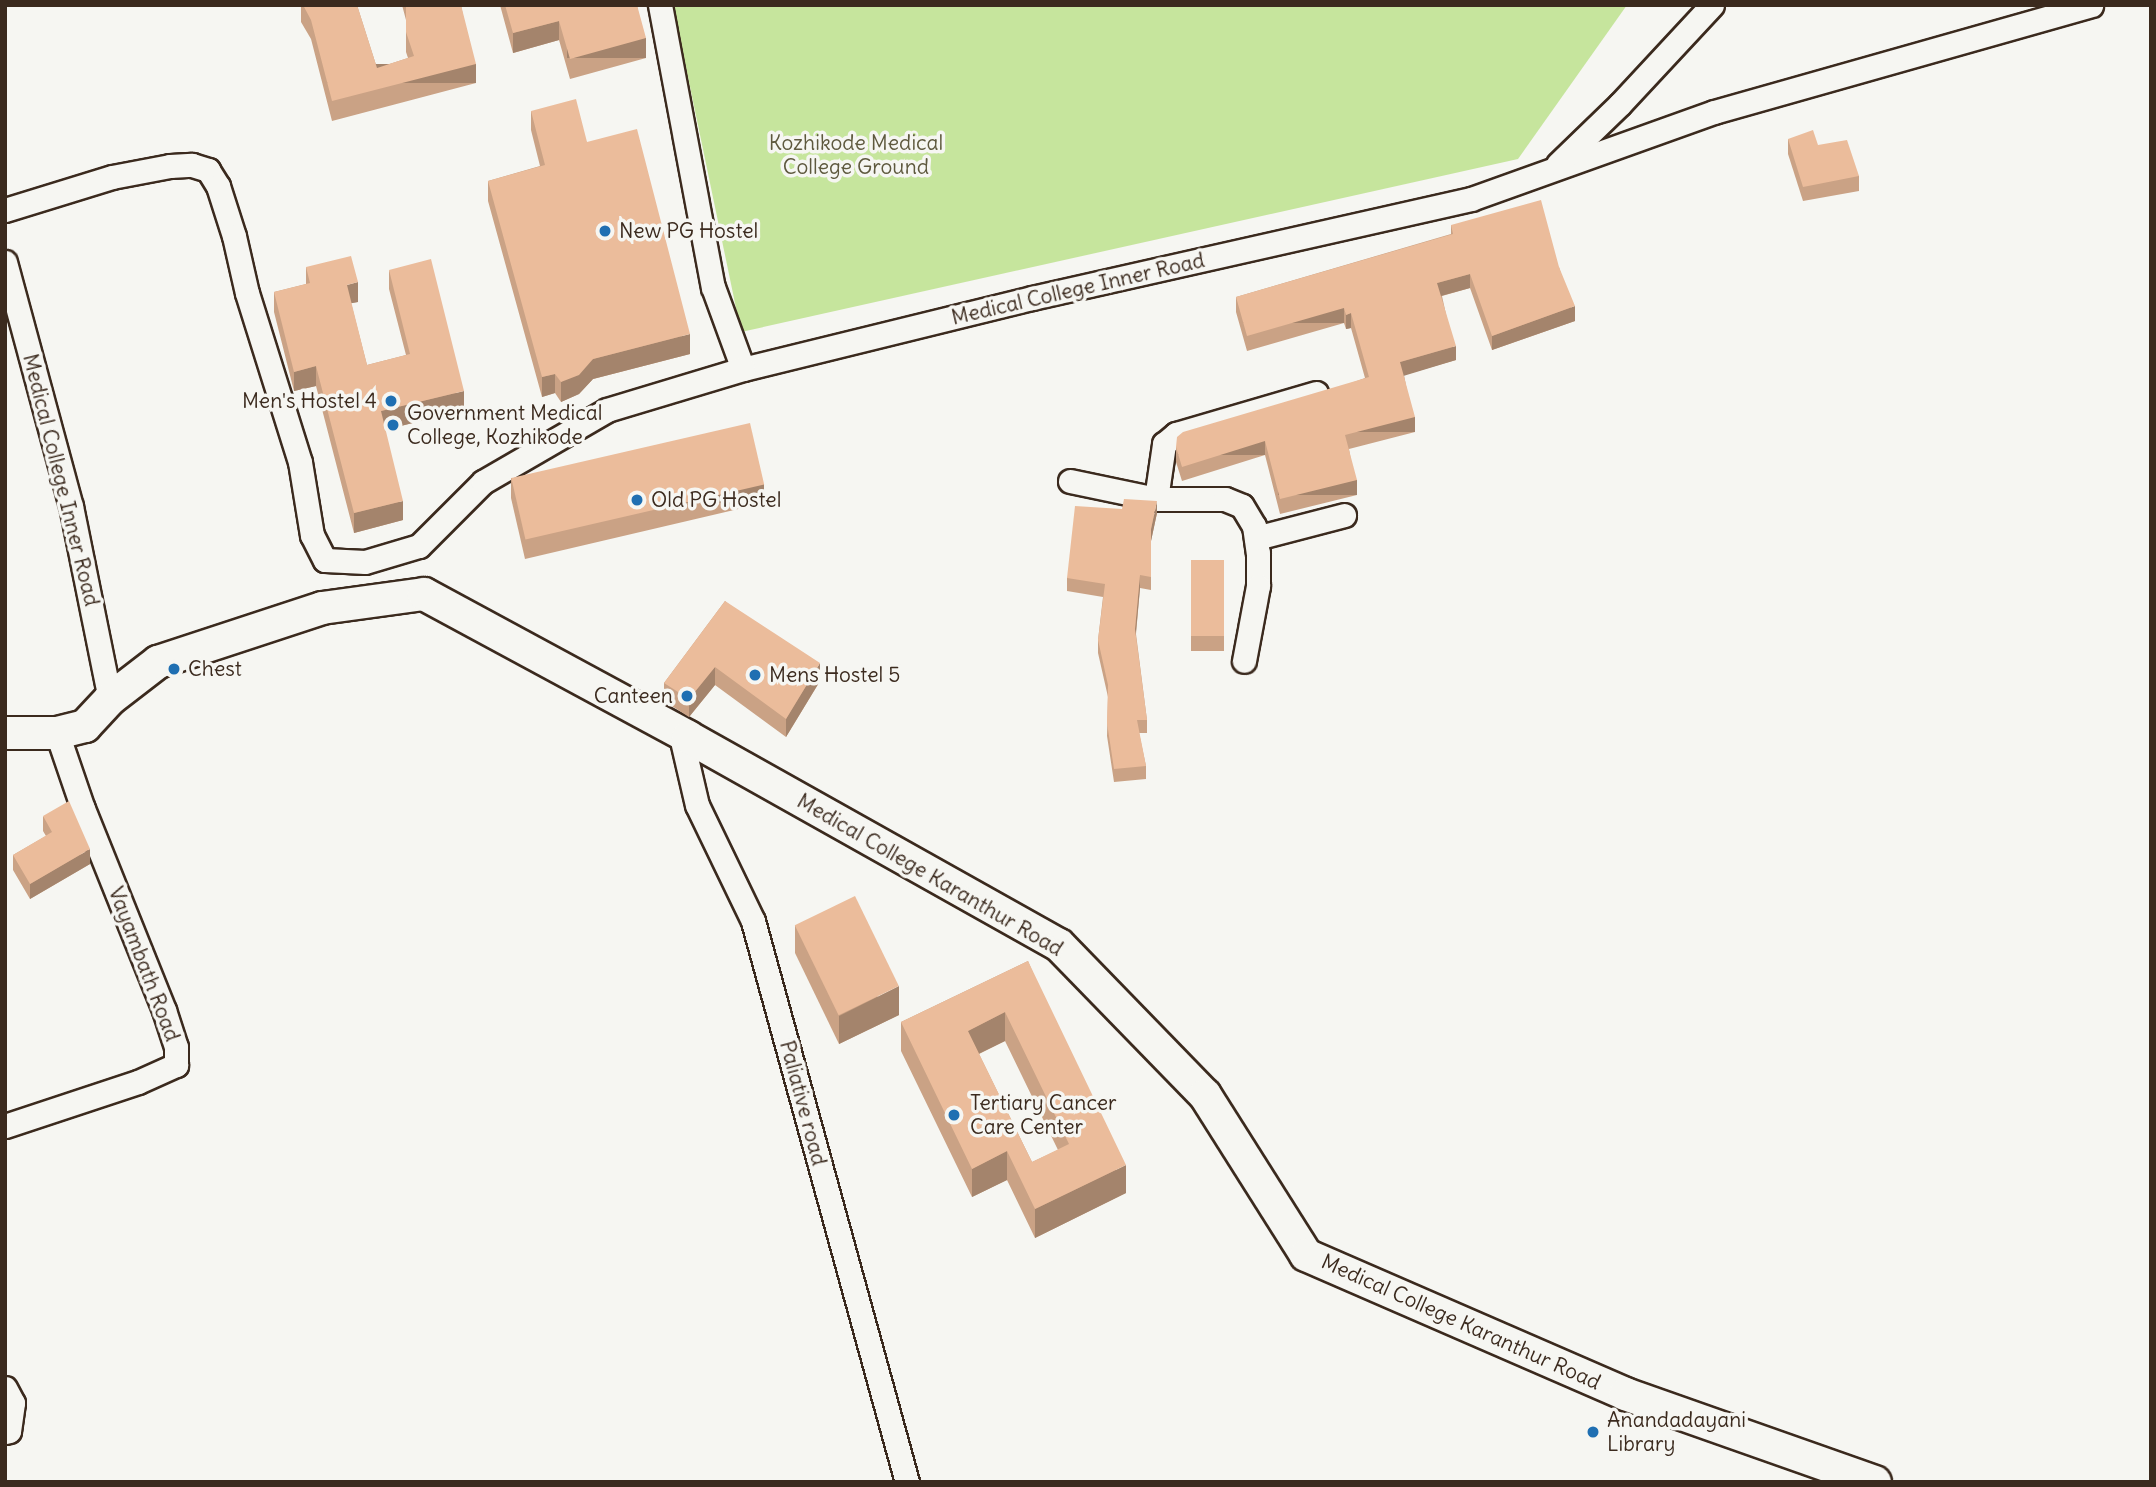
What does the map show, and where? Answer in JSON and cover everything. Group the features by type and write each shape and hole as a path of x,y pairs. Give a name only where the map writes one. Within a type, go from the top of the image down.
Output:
{"main road":[{"name":"Medical College Karanthur Road","path":"5,733 57,733 85,726 110,699 158,662 322,608 424,594 1059,944 1205,1095 1307,1255 1625,1394 1875,1482"}],"street":[{"path":"660,5 713,287 743,369"},
{"name":"Medical College Inner Road","path":"5,210 112,177 170,166 192,165 208,170 218,186 234,236 247,293 300,462 312,535 325,560 365,562 419,546 483,482 607,410 743,369 1032,298 1471,199 1550,172 1620,104 1712,5"},
{"path":"1550,172 1714,112 2091,5"},
{"name":"Medical College Inner Road","path":"5,261 68,493 110,699"},
{"path":"1156,499 1164,444 1176,434 1344,386"},
{"path":"1070,481 1156,499 1225,499 1242,506 1254,526 1258,586 1244,661"},
{"path":"1256,538 1344,515"},
{"name":"Vayambath Road","path":"5,1126 126,1086 176,1065 176,1047 164,1010 83,809 57,733"},
{"name":"Paliative road","path":"680,733 697,805 753,921 907,1482"},
{"path":"5,1388 13,1403 9,1431 5,1432"}],"green space":[{"name":"Kozhikode Medical College Ground","path":"673,5 1627,5 1518,159 741,332"}],"building":[{"path":"303,5 357,5 377,68 414,56 406,32 406,5 461,5 476,64 332,101 311,20"},
{"path":"505,5 637,5 646,38 570,59 559,21 513,33"},
{"path":"576,99 587,142 637,129 690,334 593,359 579,375 561,382 555,374 542,377 488,181 545,165 531,111"},
{"path":"1813,130 1818,145 1847,140 1859,176 1803,187 1788,139"},
{"path":"1541,200 1559,267 1575,306 1492,336 1470,274 1437,283 1456,346 1400,362 1415,417 1345,435 1357,480 1280,499 1265,441 1182,467 1176,447 1177,437 1183,432 1369,377 1351,313 1346,315 1344,308 1247,336 1236,297 1453,234 1451,225"},
{"name":"Men's Hostel 4","path":"351,256 358,282 347,285 367,365 410,354 389,270 431,259 464,391 381,411 403,501 354,513 316,366 294,372 274,292 310,283 306,267"},
{"name":"Old PG Hostel","path":"750,423 764,484 525,539 511,478"},
{"path":"1124,499 1157,501 1151,529 1151,577 1140,575 1135,629 1147,720 1137,720 1146,766 1114,769 1107,723 1108,685 1098,640 1105,584 1067,578 1075,506 1122,509"},
{"path":"1191,560 1224,560 1224,636 1191,636"},
{"name":"Mens Hostel 5","path":"725,601 820,663 786,719 715,667 689,699 664,683"},
{"path":"69,801 90,849 30,884 13,855 52,832 43,816"},
{"path":"855,896 899,986 839,1015 795,925"},
{"path":"1028,961 1126,1165 1035,1209 1007,1151 972,1169 901,1022","holes":["1005,1012 1069,1144 1032,1162 968,1031"]}],"place":[{"name":"New PG Hostel","path":"605,231"},
{"name":"Men's Hostel 4","path":"391,401"},
{"name":"Government Medical College, Kozhikode","path":"393,425"},
{"name":"Old PG Hostel","path":"637,500"},
{"name":"Chest","path":"174,669"},
{"name":"Mens Hostel 5","path":"755,675"},
{"name":"Canteen","path":"687,696"},
{"name":"Tertiary Cancer Care Center","path":"954,1115"},
{"name":"Anandadayani Library","path":"1593,1432"}]}
